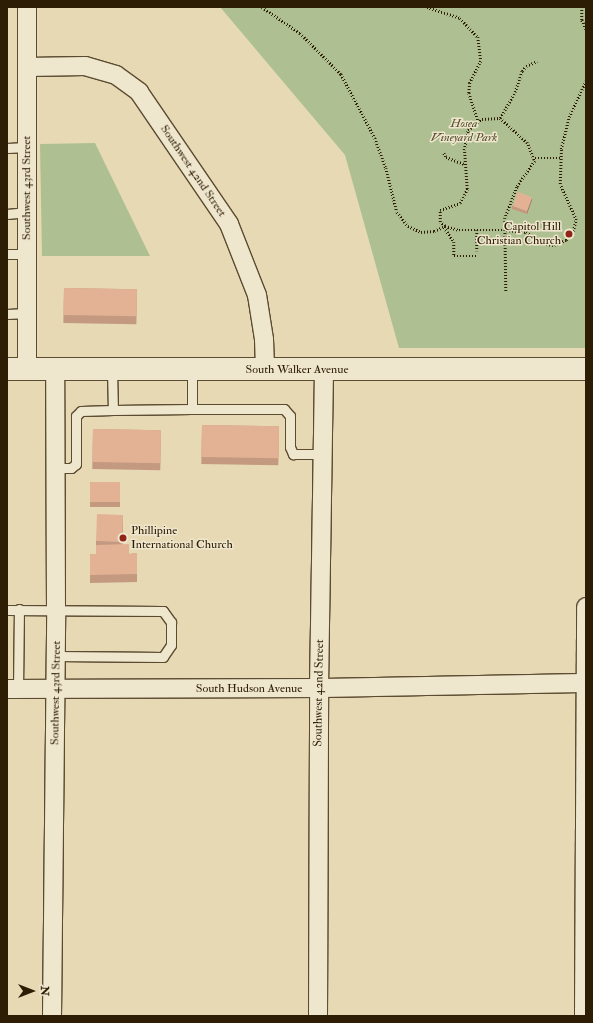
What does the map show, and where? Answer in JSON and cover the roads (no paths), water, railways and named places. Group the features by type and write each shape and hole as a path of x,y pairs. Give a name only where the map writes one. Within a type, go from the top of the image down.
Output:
{"main road":[{"name":"South Walker Avenue","path":"17,370 586,369"}],"street":[{"name":"Southwest 43rd Street","path":"17,370 27,313 27,7"},
{"name":"Southwest 42nd Street","path":"26,67 85,66 116,75 139,92 182,152 232,231 257,296 264,339 265,370"},
{"name":"Southwest 43rd Street","path":"52,1016 56,689 55,370"},
{"name":"Southwest 42nd Street","path":"318,1016 319,688 324,370"},
{"path":"584,1016 586,607"},
{"name":"South Hudson Avenue","path":"12,689 319,688 586,683"}],"lane":[{"path":"7,148 26,147"},
{"path":"7,214 27,212"},
{"path":"7,254 27,254"},
{"path":"7,314 27,313"},
{"path":"112,370 113,410"},
{"path":"192,370 192,409"},
{"path":"56,468 71,468 76,464 76,416 81,411 192,409 284,410 290,416 290,447 293,454 323,454"},
{"path":"12,689 19,609"},
{"path":"7,610 56,609 163,611 171,622 171,645 163,657 56,656"}],"place":[{"name":"Capitol Hill Christian Church","path":"569,234"},
{"name":"Phillipine International Church","path":"123,538"}],"park label":[{"name":"Hosea Vineyard Park","path":"464,131"}]}
